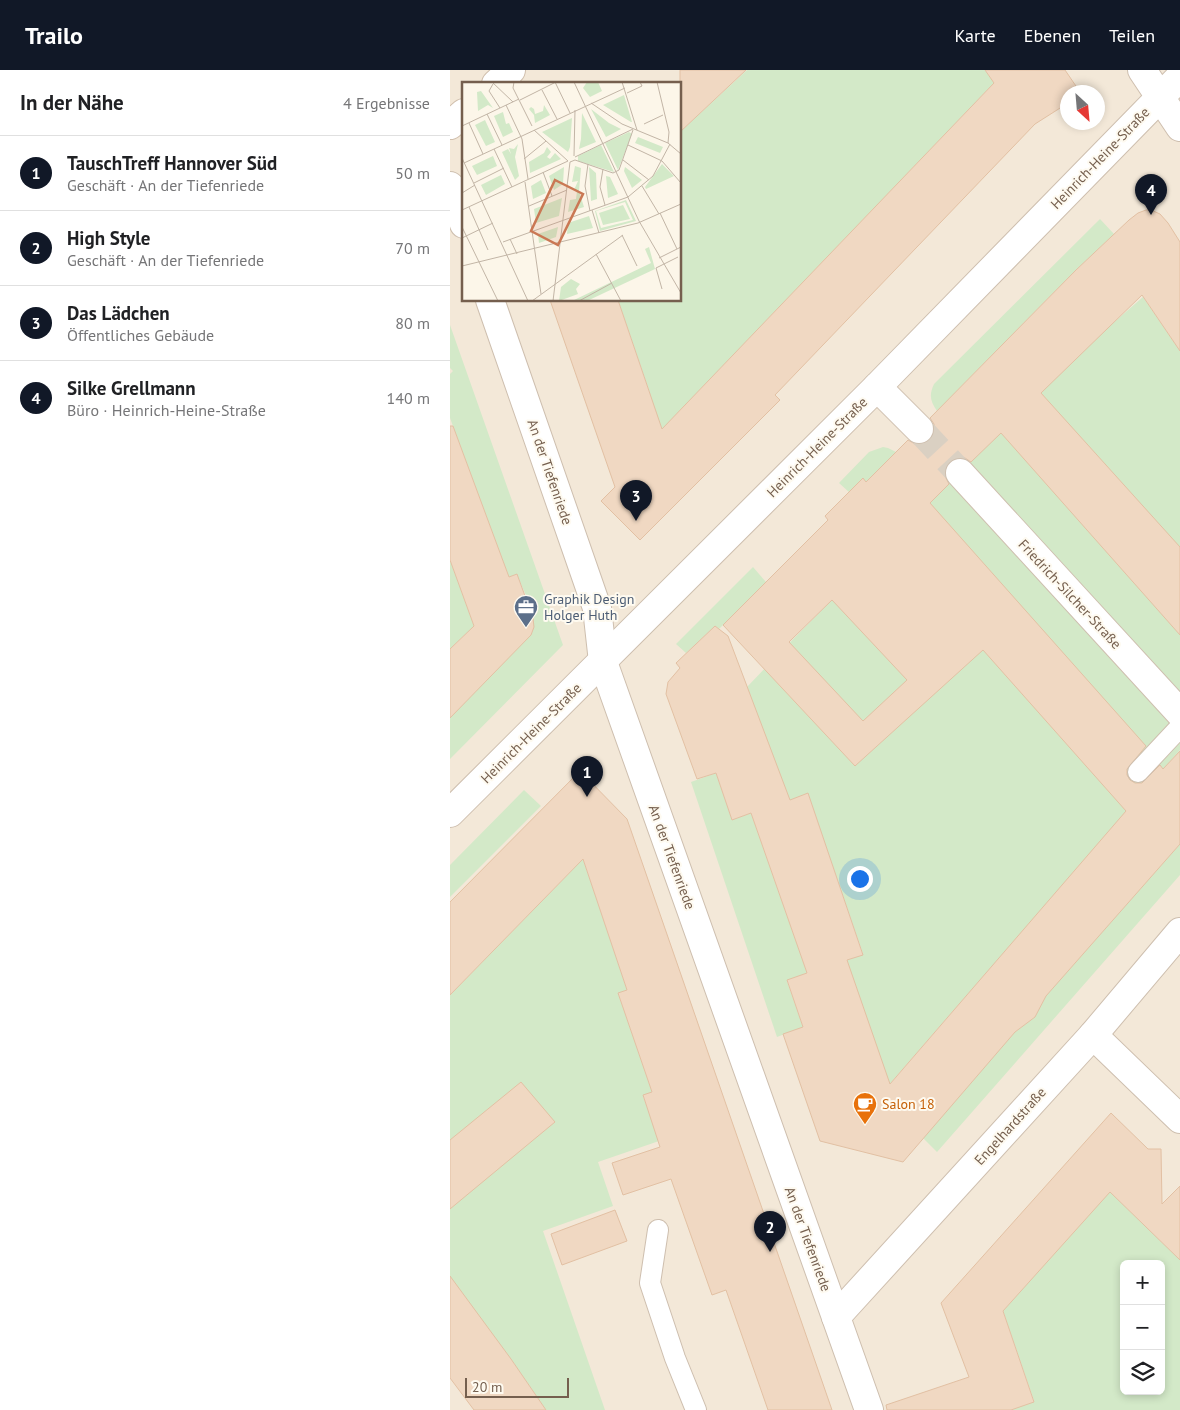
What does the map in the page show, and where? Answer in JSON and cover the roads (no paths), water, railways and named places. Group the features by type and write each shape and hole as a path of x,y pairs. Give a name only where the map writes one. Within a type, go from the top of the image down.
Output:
{"street":[{"path":"498,82 511,70"},
{"path":"1142,70 1180,127"},
{"name":"Heinrich-Heine-Straße","path":"450,813 876,387 1180,77"},
{"path":"450,125 462,115"},
{"path":"450,186 462,219"},
{"name":"An der Tiefenriede","path":"490,301 597,608 603,662 869,1410"},
{"path":"876,387 919,430"},
{"name":"Friedrich-Silcher-Straße","path":"960,474 1180,713"},
{"name":"Engelhardstraße","path":"836,1317 1093,1035 1180,932"},
{"path":"1093,1035 1180,1119"}],"lane":[{"path":"1138,772 1180,727"},
{"path":"658,1230 650,1284 675,1358 696,1410"}],"tunnel":[{"path":"919,429 960,473"}],"place":[{"name":"Silke Grellmann","path":"1151,215"},
{"name":"Das Lädchen","path":"636,521"},
{"name":"Graphik Design Holger Huth","path":"526,628"},
{"name":"TauschTreff Hannover Süd","path":"587,797"},
{"name":"Salon 18","path":"865,1125"},
{"name":"High Style","path":"770,1252"}]}
